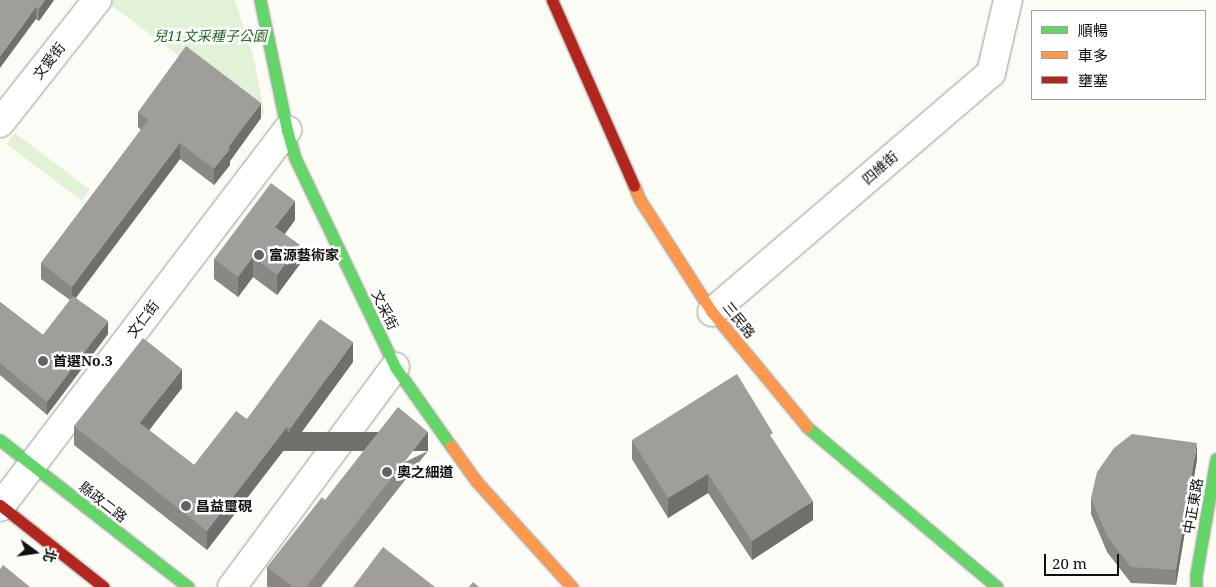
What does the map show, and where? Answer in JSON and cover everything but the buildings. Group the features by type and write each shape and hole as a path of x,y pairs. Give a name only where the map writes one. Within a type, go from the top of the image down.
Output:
{"street":[{"name":"文愛街","path":"0,123 97,0"},
{"name":"文采街","path":"260,0 287,130 295,158 395,367 477,482 572,587"},
{"name":"三民路","path":"552,0 640,200 712,312 806,426 997,587"},
{"name":"四維街","path":"712,312 991,73 1008,0"},
{"name":"文仁街","path":"0,506 287,130"},
{"path":"232,587 395,367"},
{"name":"縣政二路","path":"0,440 188,587"},
{"name":"中正東路","path":"1196,587 1196,575 1216,459"},
{"path":"0,506 104,587"}],"green space":[{"name":"兒11文采種子公園","path":"114,0 235,0 254,59 265,116 186,61 111,5"},
{"path":"15,133 90,190 82,201 7,144"}],"traffic: fast":[{"path":"260,0 287,130 295,158 395,367 451,446"},
{"path":"807,427 997,587"},
{"path":"0,440 188,587"},
{"path":"1196,587 1196,575 1216,459"}],"traffic: slow":[{"path":"634,186 640,200 712,312 807,427"},
{"path":"451,446 477,482 572,587"}],"traffic: jam":[{"path":"552,0 634,186"},
{"path":"0,505 104,587"}],"place":[{"name":"富源藝術家","path":"259,255"},
{"name":"首選No.3","path":"43,361"},
{"name":"奧之細道","path":"387,472"},
{"name":"昌益璽硯","path":"186,506"}]}
